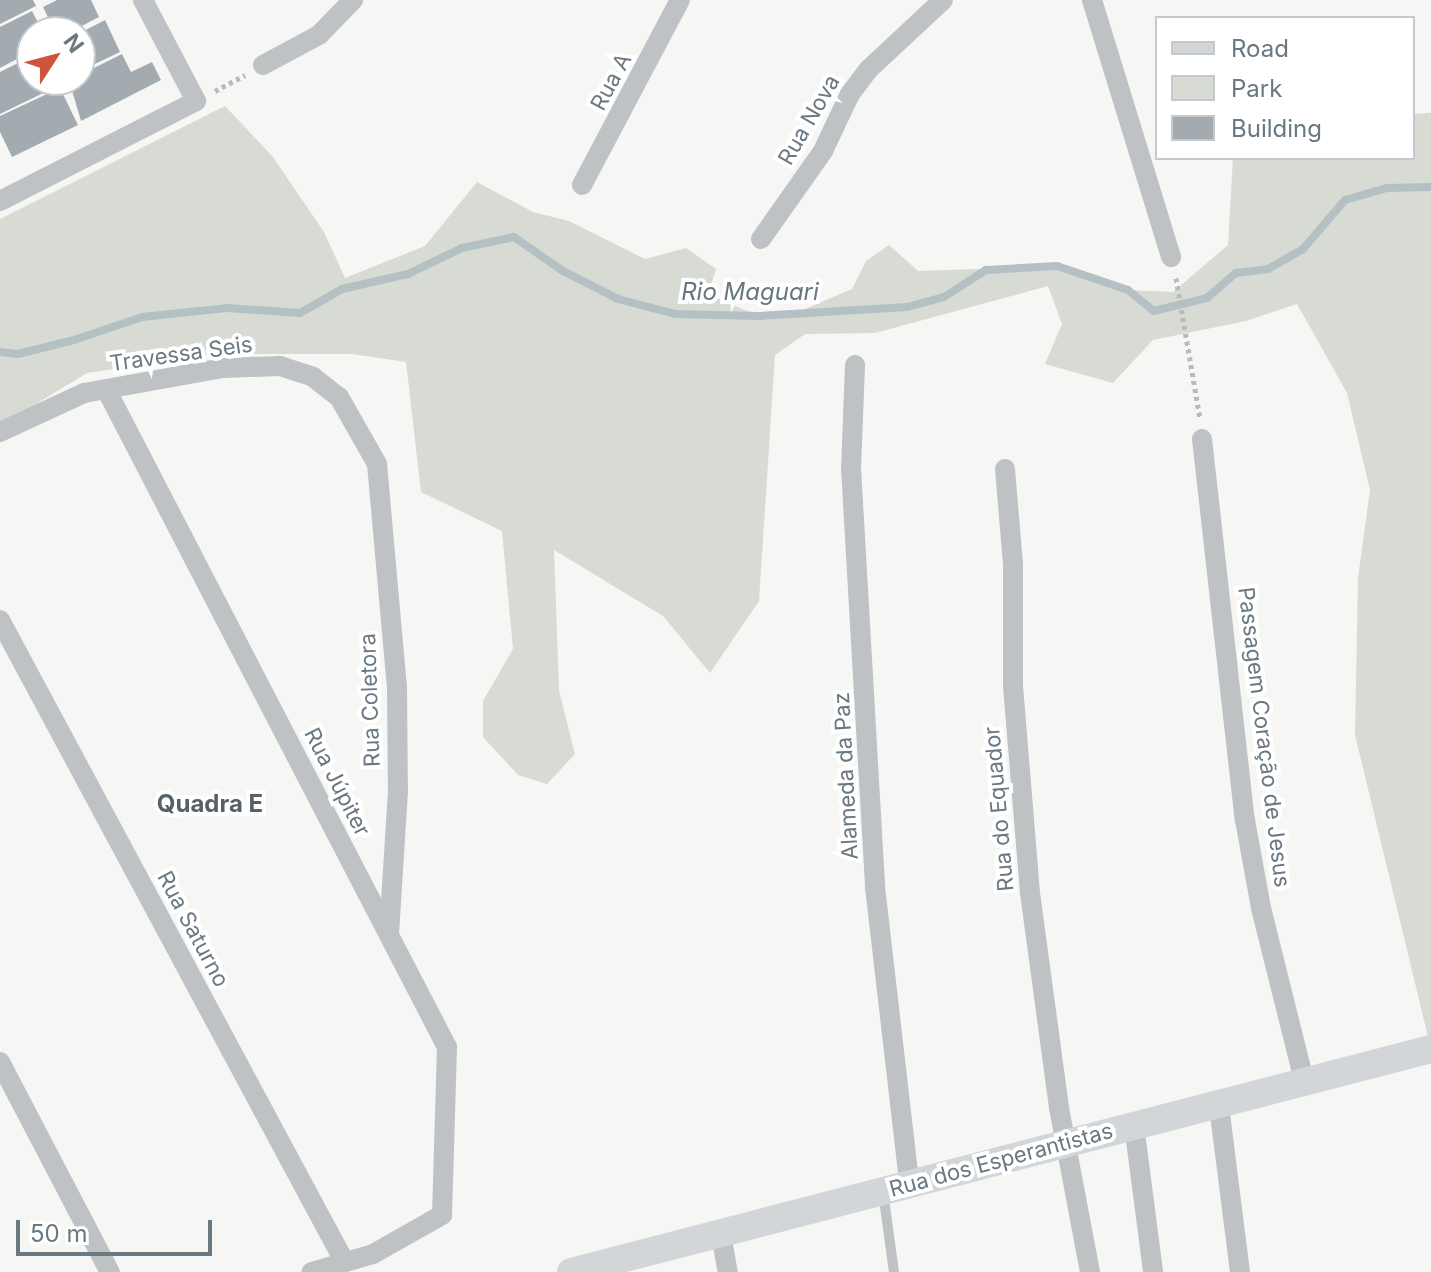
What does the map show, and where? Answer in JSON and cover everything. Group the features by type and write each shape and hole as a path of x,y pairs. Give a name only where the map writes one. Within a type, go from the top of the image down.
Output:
{"main road":[{"name":"Rua dos Esperantistas","path":"571,1272 611,1267 721,1234 1065,1142 1305,1085 1431,1049"}],"street":[{"path":"2,195 196,101 143,0"},
{"path":"263,65 319,35 353,0"},
{"name":"Rua A","path":"582,185 680,0"},
{"name":"Rua Nova","path":"761,239 823,151 850,94 869,69 943,0"},
{"path":"1092,0 1171,257"},
{"name":"Alameda da Paz","path":"855,365 851,468 896,1187"},
{"name":"Travessa Seis","path":"0,432 67,399 106,389 223,368 280,366 302,372 339,397 377,464"},
{"name":"Rua Júpiter","path":"106,389 447,1047 442,1215 373,1254 344,1261"},
{"name":"Passagem Coração de Jesus","path":"1202,439 1245,820 1261,908 1305,1085"},
{"name":"Rua Coletora","path":"377,464 397,686 398,791 389,935"},
{"name":"Rua do Equador","path":"1005,469 1021,798 1065,1142 1090,1272"},
{"name":"Rua Saturno","path":"0,620 344,1261"},
{"path":"0,1062 110,1272"},
{"path":"1219,1106 1240,1272"},
{"path":"1134,1125 1153,1272"},
{"path":"721,1234 728,1272"},
{"path":"312,1272 344,1261"}],"lane":[{"path":"894,1272 896,1187"}],"path":[{"path":"196,101 263,65"},
{"path":"1171,257 1193,356 1202,439"}],"green space":[{"path":"225,106 273,157 324,232 345,278 425,246 477,182 533,212 569,221 645,259 686,248 716,269 708,294 759,316 793,314 852,289 866,261 889,245 918,271 1057,266 1128,290 1173,292 1228,245 1233,160 1415,160 1415,114 1431,113 1431,1049 1355,735 1358,578 1370,490 1347,393 1297,304 1246,321 1153,340 1113,383 1045,364 1062,324 1048,286 875,333 805,334 775,355 759,601 710,673 663,616 554,550 559,690 575,754 547,784 518,775 483,737 483,701 513,649 502,531 421,492 406,362 352,354 216,354 87,373 0,426 0,219"}],"building":[{"path":"0,0 33,0 36,6 0,24"},
{"path":"57,0 91,0 99,17 47,16 43,7"},
{"path":"16,19 16,60 0,68 0,27"},
{"path":"105,20 120,52 96,63 96,25"},
{"path":"122,54 131,72 152,62 161,80 81,121 74,96 96,96 96,67"},
{"path":"16,64 16,96 37,96 0,114 0,72"},
{"path":"43,96 64,96 78,125 12,157 0,132 0,116"}],"waterway":[{"name":"Rio Maguari","path":"0,352 18,354 74,340 142,317 227,308 300,313 342,289 408,274 462,248 514,237 563,271 618,299 676,314 759,316 907,307 944,297 986,270 1057,266 1128,290 1154,311 1207,298 1236,273 1268,269 1303,249 1345,200 1387,188 1431,187"}],"district":[{"name":"Quadra E","path":"210,804"}]}
